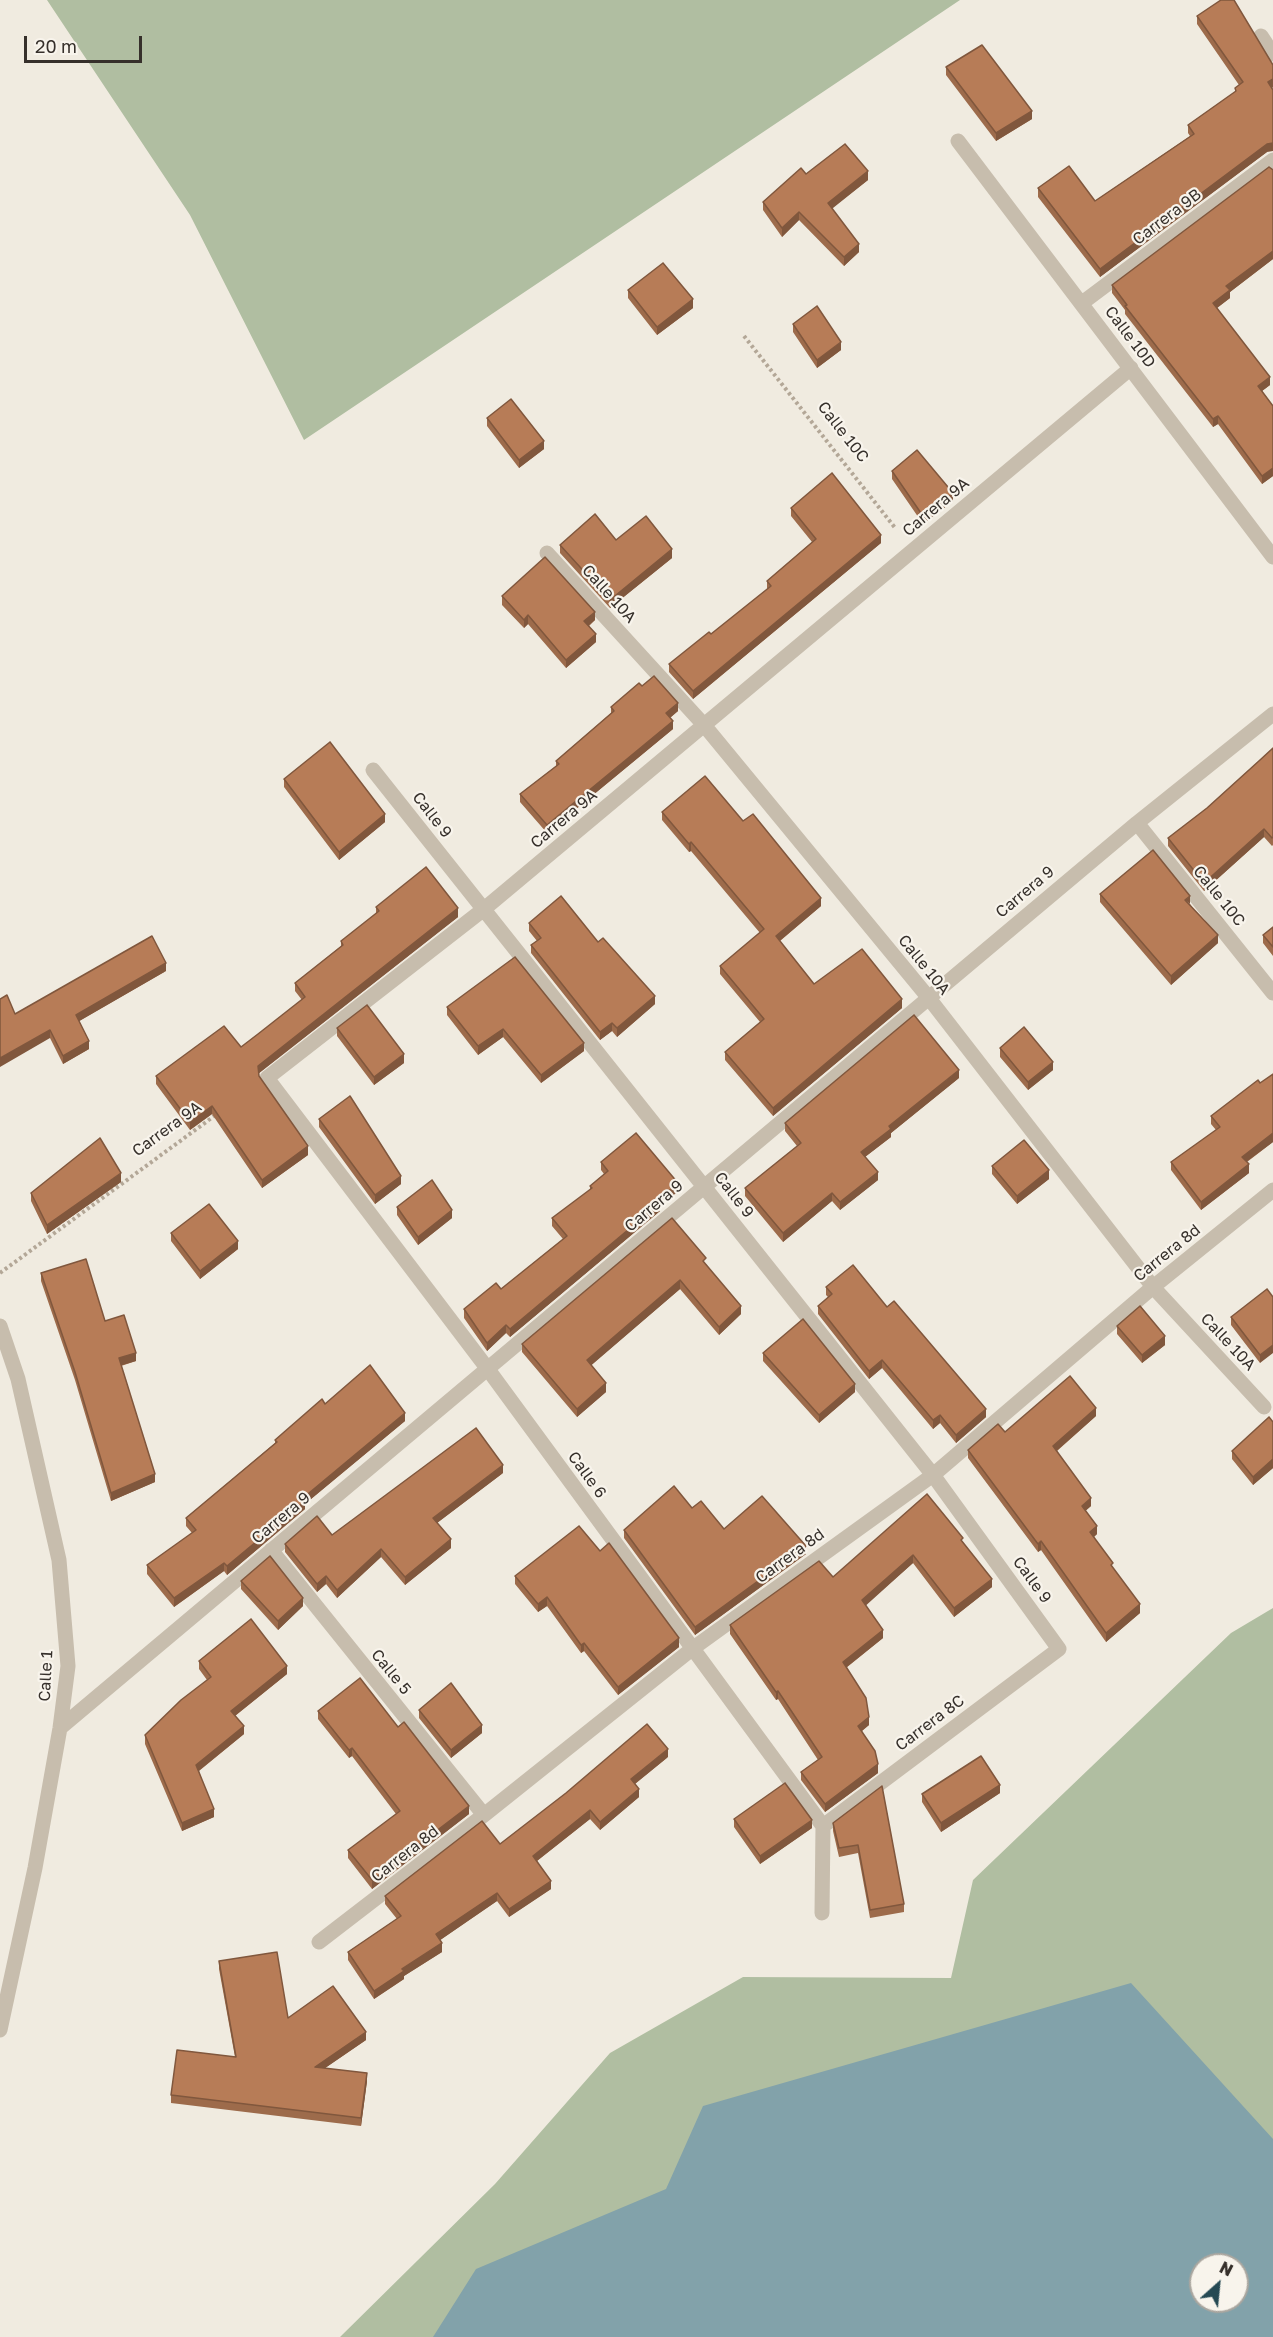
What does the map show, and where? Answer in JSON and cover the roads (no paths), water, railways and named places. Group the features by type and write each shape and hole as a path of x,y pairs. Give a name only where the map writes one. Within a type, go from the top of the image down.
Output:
{"street":[{"path":"1261,36 1273,54"},
{"name":"Calle 10D","path":"958,141 1273,556"},
{"name":"Carrera 9B","path":"1082,303 1273,160"},
{"name":"Carrera 9A","path":"267,1078 484,909 1131,368"},
{"name":"Calle 10A","path":"547,553 704,725 928,997 1153,1287 1264,1407"},
{"name":"Carrera 9","path":"60,1728 1137,822 1273,714"},
{"name":"Calle 9","path":"374,770 933,1475 1059,1649"},
{"name":"Calle 10C","path":"1137,822 1273,993"},
{"name":"Calle 6","path":"267,1078 487,1368 823,1826"},
{"name":"Carrera 8d","path":"319,1942 484,1815 692,1649 933,1475 1153,1287 1273,1190"},
{"name":"Calle 1","path":"0,1326 18,1379 59,1560 68,1666 60,1728 35,1868 0,2030"},
{"name":"Calle 5","path":"271,1550 484,1815"},
{"name":"Carrera 8C","path":"823,1826 1059,1649"},
{"path":"822,1913 823,1826"}],"water":[{"path":"1131,1983 1273,2139 1273,2337 433,2337 476,2269 666,2189 703,2106"}]}
